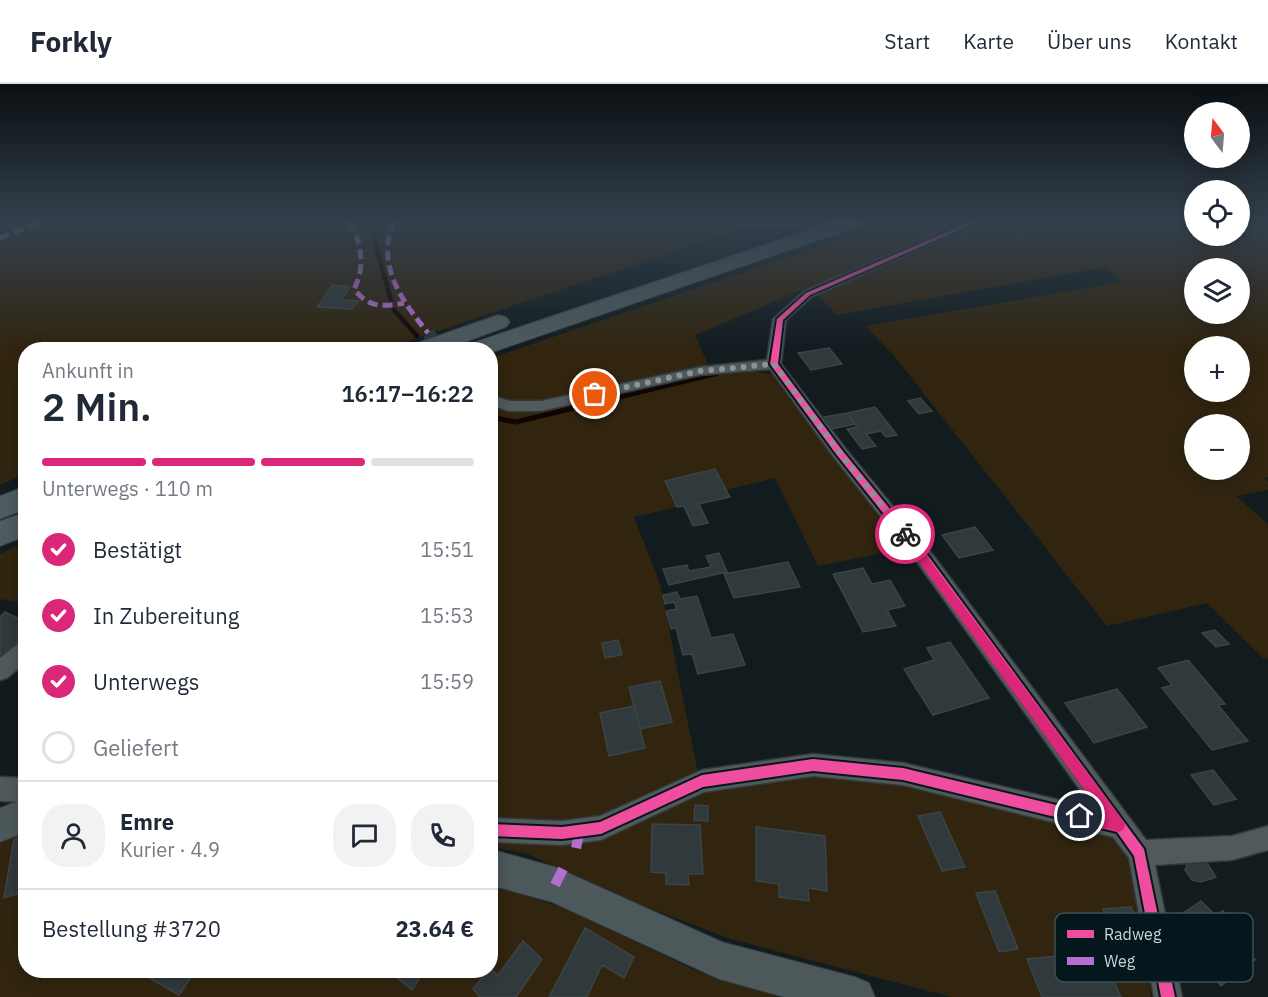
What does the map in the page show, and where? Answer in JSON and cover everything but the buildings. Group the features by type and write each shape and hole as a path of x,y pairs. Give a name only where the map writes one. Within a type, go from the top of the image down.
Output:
{"highway":[{"path":"443,342 672,264"},
{"path":"498,342 729,264"},
{"path":"0,508 18,500"},
{"path":"0,534 18,526"}],"street":[{"path":"878,264 808,294 780,318 774,364 839,452 926,560 1140,853 1152,913"},
{"path":"498,403 508,406 541,406 700,371 774,364"},
{"path":"0,671 18,656"},
{"path":"498,831 562,833 601,828 702,781 813,765 903,774 1119,826"},
{"path":"0,789 18,790"},
{"path":"0,825 18,817"},
{"path":"1140,853 1232,848 1268,838"},
{"path":"498,869 555,885 719,960 855,997"},
{"path":"1165,982 1168,997"}],"shaded area":[{"path":"0,264 638,264 405,342 18,342 18,477 0,485"},
{"path":"769,264 1184,264 1184,324 1250,324 1250,264 1268,264 1268,477 1264,478 1268,482 1268,490 1236,496 1268,524 1268,658 1264,659 1207,603 1107,626 895,357 866,326 1123,282 1105,267 837,315 809,287 695,335 709,367 540,403 506,403 504,410 530,412 724,370 744,369 773,375 895,531 904,549 818,566 775,478 726,490 715,469 666,481 677,507 634,517 660,584 701,788 806,774 909,784 1096,830 1112,838 1128,857 1140,913 1055,913 1055,982 1149,982 1151,997 951,997 731,939 647,907 525,853 498,848 498,356","holes":["660,681 672,722 640,729 600,713 634,706 630,687"]},
{"path":"18,545 18,602 0,599 0,554"},
{"path":"18,837 18,978 498,978 498,887 564,908 694,970 779,997 0,997 0,843"}],"waterway":[{"path":"381,264 391,300"},
{"path":"394,310 417,336"},
{"path":"498,419 516,422 718,373"}],"tunnel":[{"path":"428,333 435,342"}],"marked path":[{"path":"361,264 362,274 354,289 365,301 381,307 404,303"},
{"path":"389,264 401,295 428,333"},
{"path":"576,848 580,830"},
{"path":"555,885 563,869"}],"cycle path":[{"path":"878,264 808,294 780,319 774,364 839,452 926,560 1140,853 1152,913"},
{"path":"498,830 562,833 601,828 702,781 813,765 903,774 1119,826"},
{"path":"1165,982 1168,997"}],"way so far":[{"path":"595,394 700,371 774,364 839,452 905,534"}],"route":[{"path":"905,534 1119,826 1080,816"}]}
